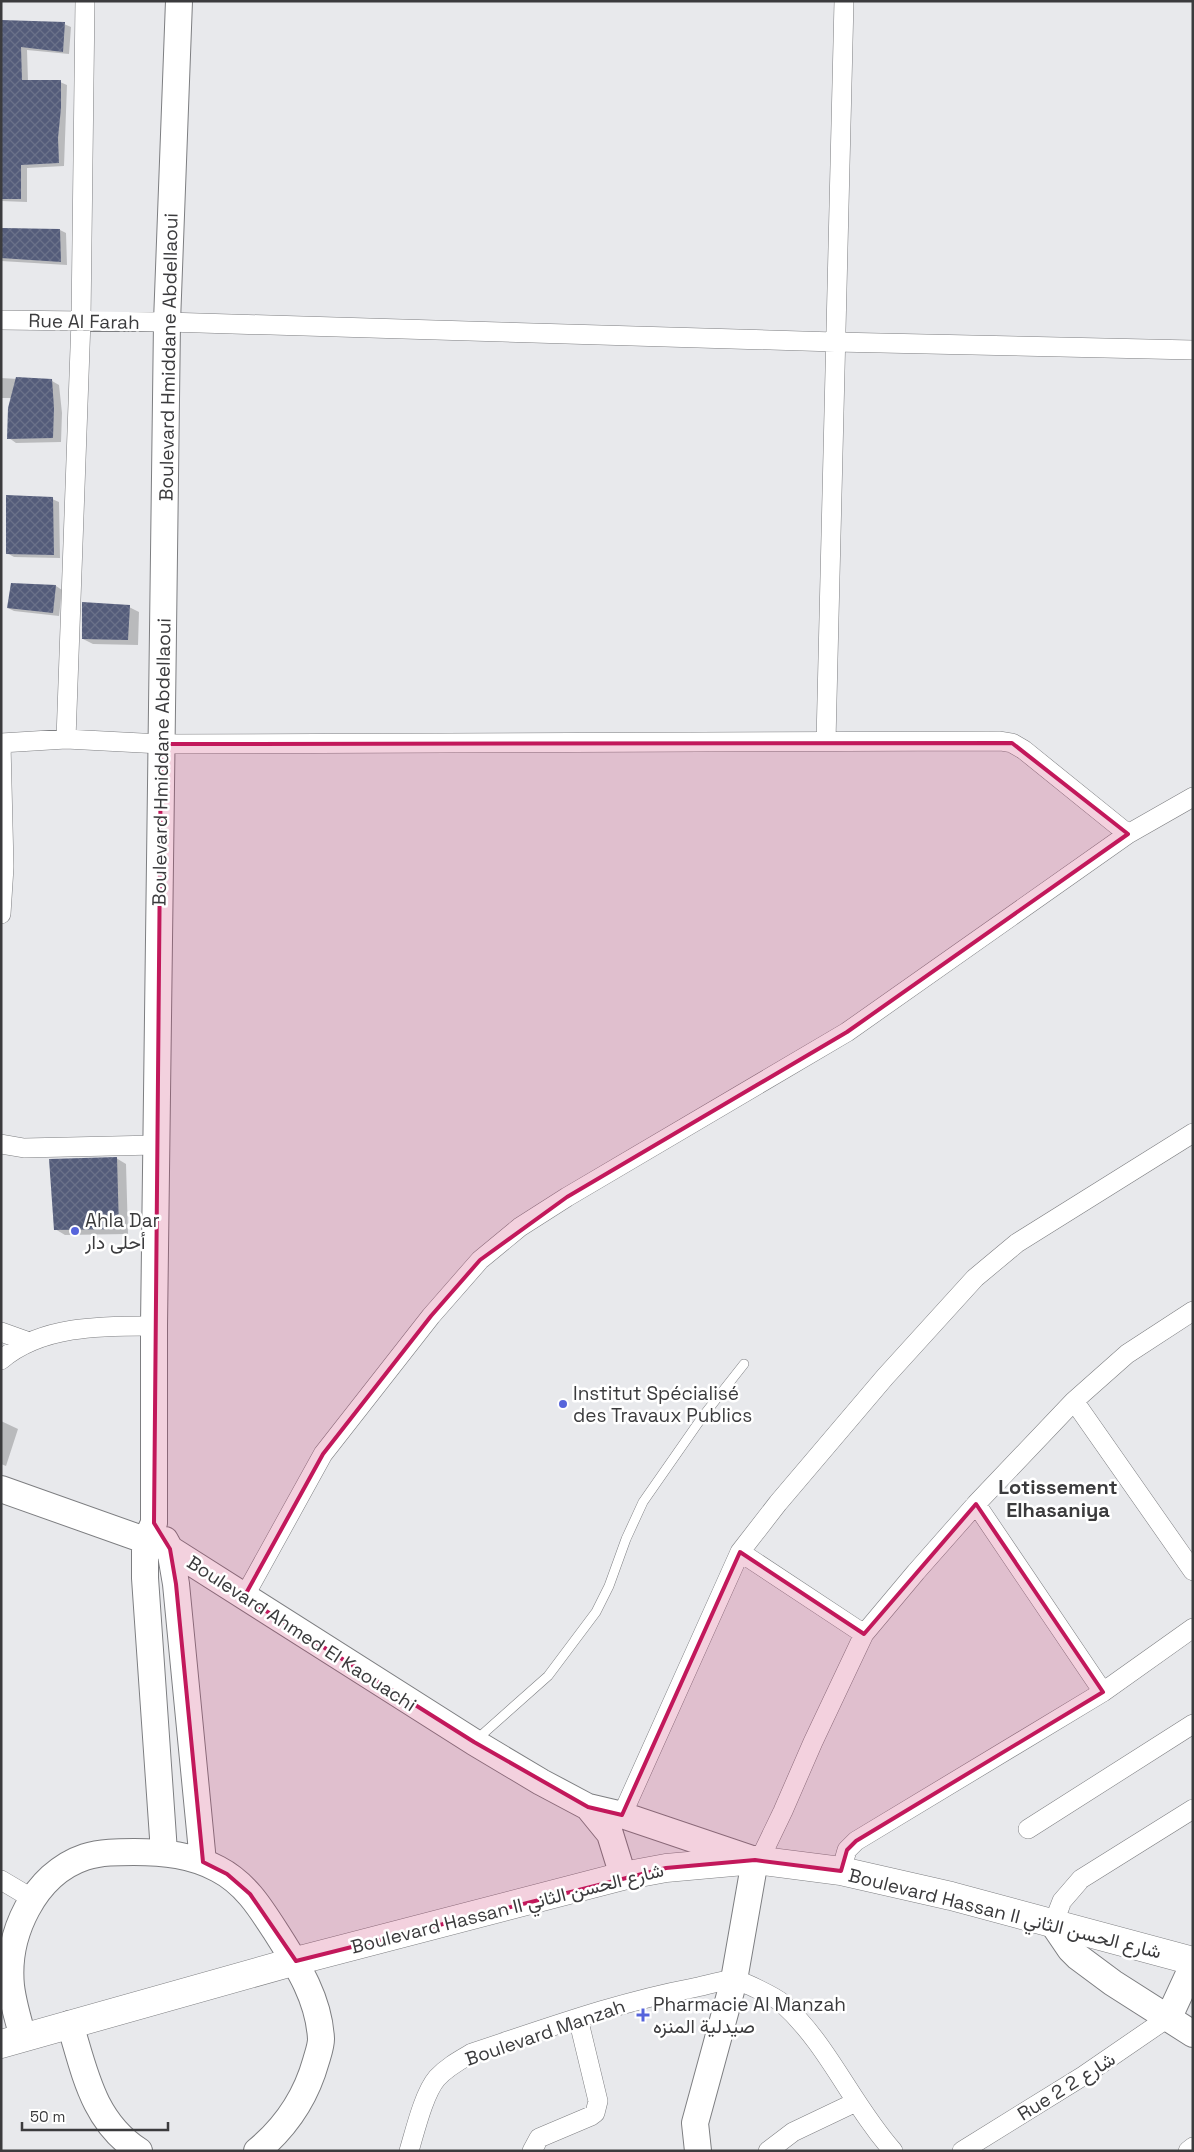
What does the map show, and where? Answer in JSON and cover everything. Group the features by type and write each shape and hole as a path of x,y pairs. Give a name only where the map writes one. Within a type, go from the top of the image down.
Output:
{"main road":[{"name":"Boulevard Hassan II شارع الحسن الثاني","path":"12,2040 296,1961 623,1876 666,1868 757,1861 841,1871 951,1896 1193,1960"}],"street":[{"path":"66,738 80,320 85,1"},
{"name":"Boulevard Hmiddane Abdellaoui","path":"164,1852 145,1578 150,1532 154,1326 167,322 178,1"},
{"path":"826,741 844,1"},
{"name":"Rue Al Farah","path":"1,320 167,322 836,342 1193,350"},
{"path":"1,914 3,867 1,743 66,738 161,744 990,740 1012,743 1024,750 1128,834"},
{"path":"244,1597 323,1454 431,1316 480,1260 520,1227 567,1197 847,1032 1128,834 1193,797"},
{"path":"622,1815 740,1552 778,1503 885,1377 975,1278 1017,1243 1193,1133"},
{"path":"1,1144 24,1148 156,1145"},
{"path":"698,2151 694,2123 734,1980 757,1861 784,1812 813,1742 864,1634 976,1504 1074,1401 1127,1354 1192,1313"},
{"path":"1,1360 28,1342 65,1332 101,1326 154,1326"},
{"path":"1,1332 28,1342"},
{"path":"1074,1401 1193,1571"},
{"path":"1,1489 150,1532 170,1549 176,1584 203,1862"},
{"path":"976,1504 1103,1692"},
{"name":"Boulevard Ahmed El Kaouachi","path":"170,1549 474,1742 541,1782 588,1807 622,1815 757,1861"},
{"path":"740,1552 864,1634"},
{"path":"841,1871 847,1850 856,1841 1103,1692 1193,1628"},
{"path":"1028,1829 1193,1724"},
{"name":"Boulevard Ahmed El Kaouachi","path":"588,1807 610,1834 623,1876"},
{"path":"1193,1809 1081,1879 1068,1891 1053,1924 1078,1957 1113,1983 1193,2034"},
{"path":"12,2040 12,1957 18,1930 33,1899 58,1872 85,1858 114,1853 164,1852 203,1862 227,1874 258,1903 296,1961 310,1990 320,2026 321,2041 314,2070 302,2096 282,2127 257,2151"},
{"path":"1,1880 33,1899"},
{"path":"1169,2017 1193,1965"},
{"path":"734,1980 781,2002 814,2039 856,2102 893,2151"},
{"name":"Boulevard Manzah","path":"409,2151 422,2107 436,2079 454,2064 472,2053 578,2018 641,2000 734,1980"},
{"name":"Rue 2 شارع 2","path":"962,2151 1083,2076 1169,2017"},
{"path":"532,2151 539,2138 591,2116 598,2108 598,2101 578,2018"},
{"path":"70,2024 87,2082 102,2115 116,2133 139,2151"},
{"path":"768,2151 793,2132 856,2102"},
{"path":"1188,2151 1193,2147"}],"lane":[{"path":"474,1742 548,1676 596,1612 609,1586 626,1540 643,1502 703,1416 744,1364"}],"highlighted area":[{"path":"1012,743 1128,834 847,1032 567,1197 480,1260 431,1316 323,1454 244,1597 474,1742 588,1807 622,1815 740,1552 864,1634 976,1504 1103,1692 856,1841 847,1850 841,1871 755,1860 666,1868 296,1961 250,1894 227,1874 203,1862 176,1584 170,1549 154,1523 161,744"}],"building":[{"path":"1,20 65,22 63,52 21,47 22,80 61,80 61,108 58,138 59,163 21,165 21,199 1,199"},
{"path":"1,228 60,229 61,262 1,258"},
{"path":"16,377 52,379 54,408 53,438 7,439 8,408"},
{"path":"6,495 53,497 54,555 6,554"},
{"path":"11,583 56,585 53,613 7,608"},
{"path":"82,602 130,605 128,640 82,639"},
{"path":"117,1157 119,1229 54,1230 49,1159"}],"place":[{"name":"Ahla Dar أحلى دار","path":"75,1231"},
{"name":"Institut Spécialisé des Travaux Publics","path":"563,1404"},
{"name":"Pharmacie Al Manzah صيدلية المنزه","path":"643,2015"}],"district":[{"name":"Lotissement Elhasaniya","path":"1058,1498"}]}
